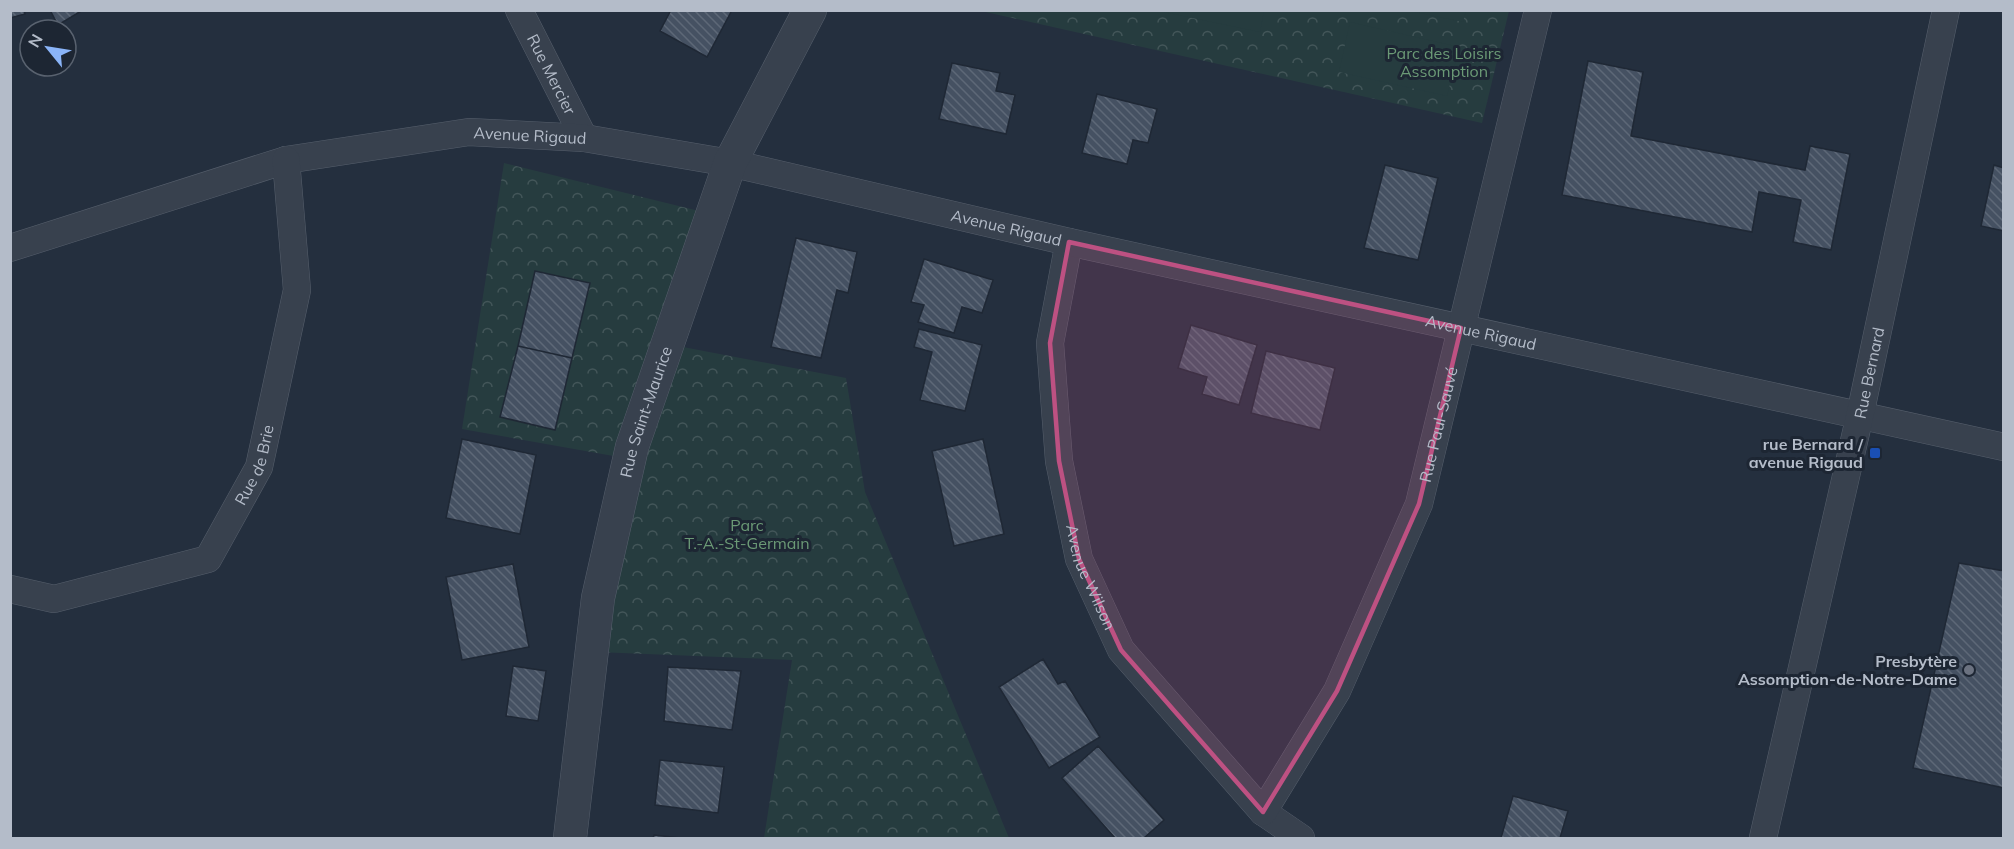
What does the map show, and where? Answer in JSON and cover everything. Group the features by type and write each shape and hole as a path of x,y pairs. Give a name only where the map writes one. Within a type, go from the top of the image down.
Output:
{"street":[{"name":"Rue Mercier","path":"519,10 584,138"},
{"name":"Rue Saint-Maurice","path":"570,838 598,598 632,447 730,163 810,10"},
{"name":"Rue Paul-Sauvé","path":"1263,812 1337,691 1419,504 1538,10"},
{"name":"Rue Bernard","path":"1763,838 1860,415 1946,10"},
{"name":"Avenue Rigaud","path":"10,248 286,160 470,132 584,138 730,163 1069,242 2004,447"},
{"name":"Rue de Brie","path":"10,589 54,599 208,559 260,467 297,290 286,160"},
{"name":"Avenue Wilson","path":"1069,242 1050,343 1059,461 1079,559 1121,650 1263,812 1301,838"}],"highlighted area":[{"path":"1069,242 1461,328 1419,504 1337,691 1263,812 1121,650 1079,559 1059,461 1050,343"}],"green space":[{"path":"1466,10 1463,22 1410,11"},
{"name":"Parc des Loisirs Assomption","path":"981,11 1509,11 1482,123"},
{"path":"1159,11 1264,11 1260,32"},
{"path":"1350,22 1459,47 1447,96 1339,72"},
{"name":"Parc T.-A.-St-Germain","path":"504,163 699,211 662,343 846,378 865,492 1009,838 764,838 792,660 597,652 636,460 462,429"}],"building":[{"path":"10,10 24,10 25,14 10,18"},
{"path":"50,10 83,10 70,18 54,18"},
{"path":"671,10 732,10 707,57 660,31"},
{"path":"1588,61 1643,72 1631,136 1805,170 1810,146 1850,154 1831,250 1793,242 1801,200 1759,192 1752,232 1562,195"},
{"path":"952,63 1000,73 996,91 1015,95 1006,134 939,119"},
{"path":"1097,94 1157,109 1148,143 1133,140 1127,164 1082,153"},
{"path":"1385,165 1438,178 1418,260 1364,248"},
{"path":"1994,165 2004,168 2004,231 1981,226"},
{"path":"796,238 857,252 848,293 837,290 821,358 771,347"},
{"path":"924,259 993,280 982,313 962,307 954,333 918,322 924,305 911,302"},
{"path":"535,271 590,283 572,358 518,346"},
{"path":"1191,325 1257,345 1239,405 1202,394 1207,377 1178,368"},
{"path":"919,329 982,345 965,411 920,400 932,352 914,347"},
{"path":"518,346 572,358 555,430 500,417"},
{"path":"1266,351 1335,368 1320,430 1251,413"},
{"path":"462,439 536,455 520,534 446,518"},
{"path":"983,439 1004,534 954,546 932,451"},
{"name":"Presbytère Assomption-de-Notre-Dame","path":"1959,563 2004,571 2004,788 1913,768"},
{"path":"513,564 529,647 462,660 446,577"},
{"path":"1043,659 1058,684 1065,681 1100,737 1049,768 999,687"},
{"path":"513,666 546,671 538,721 506,716"},
{"path":"668,667 741,671 732,730 664,721"},
{"path":"1098,746 1164,820 1144,838 1115,838 1062,778"},
{"path":"660,760 724,767 718,813 655,805"},
{"path":"1513,796 1568,811 1560,838 1501,838"},
{"path":"654,835 680,838 653,838"}],"place":[{"name":"rue Bernard / avenue Rigaud","path":"1875,453"},
{"name":"Presbytère Assomption-de-Notre-Dame","path":"1969,670"}]}
